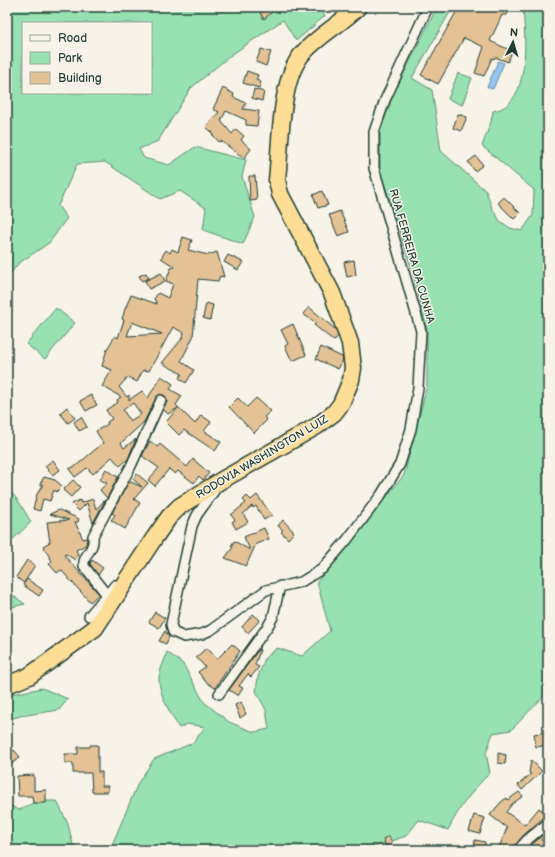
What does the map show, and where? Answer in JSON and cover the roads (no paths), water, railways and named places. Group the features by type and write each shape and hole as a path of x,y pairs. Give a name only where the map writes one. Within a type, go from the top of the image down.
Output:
{"highway":[{"name":"RODOVIA WASHINGTON LUIZ","path":"7,685 30,676 88,634 106,614 123,580 169,517 191,498 222,480 266,451 298,433 317,426 334,413 344,398 351,380 352,356 348,336 332,293 278,187 286,91 292,69 303,53 358,7"}],"street":[{"name":"RUA FERREIRA DA CUNHA","path":"222,480 197,514 192,526 171,624 171,630 175,634 184,637 202,634 266,590 301,582 310,578 322,569 347,540 381,495 400,464 411,429 418,388 421,331 374,168 374,132 385,100 428,7"},
{"path":"107,595 84,566 84,560 92,549 94,543 93,536 134,460 161,400"},
{"path":"89,616 107,595 123,580 160,516 172,504 183,494 266,451"},
{"path":"219,694 268,626 273,617 280,586"},
{"path":"518,850 526,840 548,823"}],"water":[{"path":"498,61 504,63 493,89 487,87"}]}
